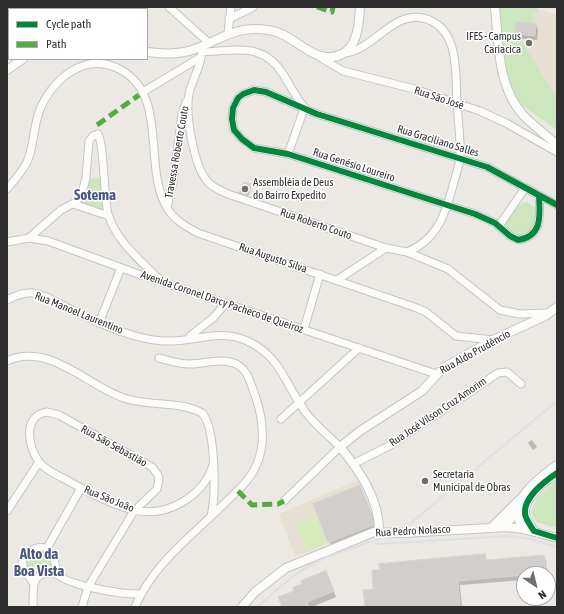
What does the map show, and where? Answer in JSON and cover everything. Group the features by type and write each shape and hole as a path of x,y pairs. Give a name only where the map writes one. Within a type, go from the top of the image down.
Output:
{"street":[{"path":"169,7 208,42"},
{"path":"228,33 231,7"},
{"path":"229,19 253,7"},
{"path":"345,53 355,39 360,7"},
{"path":"495,7 502,71 509,92 524,116 557,145"},
{"path":"7,189 27,163 32,146 38,113 50,91 62,77 79,66 107,65 129,75 143,92 201,52 208,42 228,33 243,30 268,30 286,35 317,56 332,57 363,47 401,21 412,18 428,20 442,28 452,47 455,61 460,157 448,206 433,234 422,245 407,252"},
{"path":"148,52 170,54 190,50 201,52 248,49 261,52 280,69 306,110 288,154"},
{"name":"Rua Roberto Couto","path":"201,52 188,96 194,155 201,172 209,183 228,194 386,248 407,252 448,269 500,310 520,314 554,310"},
{"name":"Rua São José","path":"317,56 342,71 414,89 480,111 506,122 557,152"},
{"path":"7,70 21,60"},
{"name":"Rua Genésio Loureiro","path":"306,110 274,94 260,90 243,94 238,98 233,108 232,124 234,130 242,139 254,148 288,154 481,217 499,226 510,236 518,240 532,234 540,222 539,196"},
{"name":"Rua Augusto Silva","path":"143,92 148,105 159,185 167,207 180,222 198,232 421,310 456,336 493,340"},
{"name":"Travessa Roberto Couto","path":"167,207 173,182 182,114 188,96"},
{"name":"Rua Graciliano Salles","path":"306,110 460,157 498,172 557,205"},
{"path":"29,238 65,207 73,204 78,199 85,185 89,139 98,134 101,143 105,196 109,216 125,245 161,281"},
{"path":"499,226 525,188"},
{"path":"73,204 109,216"},
{"name":"Avenida Coronel Darcy Pacheco de Queiroz","path":"7,242 29,238 48,241 121,268 436,374"},
{"path":"337,280 386,248"},
{"path":"99,323 121,268"},
{"path":"304,329 320,274"},
{"name":"Rua Manoel Laurentino","path":"7,300 15,296 33,293 52,300 99,323 154,340 181,340 222,335 249,341 262,349 278,366 299,403 309,416 340,447 366,484 379,518 379,531"},
{"path":"181,340 187,338 204,327 226,303"},
{"name":"Rua Aldo Prudêncio","path":"340,447 360,431 422,391 443,368 493,340 554,310"},
{"path":"281,419 359,348"},
{"path":"7,361 24,356 41,358 75,371 114,395 132,401 183,407 197,411 204,416 207,421 214,465 215,488 211,516"},
{"path":"135,607 140,594 159,568 243,485 256,466 262,439 259,406 247,375 235,363 219,360 186,364 159,358"},
{"name":"Rua José Vilson Cruz Amorim","path":"353,464 389,446 498,373 507,372 521,384"},
{"name":"Rua São Sebastião","path":"39,462 30,443 29,431 33,422 40,414 47,412 53,413 143,461 156,470 159,480 157,489 134,511 88,587 82,607"},
{"path":"284,501 340,447"},
{"path":"7,511 39,462"},
{"name":"Rua São João","path":"39,462 46,468 81,488 134,511 148,512 163,510 188,499 206,482 214,465"},
{"path":"492,527 544,475 557,465"},
{"path":"501,527 526,506 534,494 557,473"},
{"path":"47,548 81,488"},
{"path":"523,529 517,514 519,502 524,495"},
{"path":"526,506 526,518 534,531"},
{"name":"Rua Pedro Nolasco","path":"242,607 255,592 286,568 379,531 404,534 501,527 534,531 557,538"},
{"path":"47,548 54,558 56,566 55,572 60,578 88,587 131,594 140,594"},
{"path":"33,607 32,581 22,563 24,556 34,549 47,548"},
{"path":"32,581 40,574 55,572"}],"shaded area":[{"name":"IFES - Campus Cariacica","path":"498,7 537,7 538,9 557,15 557,130 519,103"},
{"path":"358,480 377,524 295,557 279,514"}],"green space":[{"name":"IFES - Campus Cariacica","path":"498,7 537,7 538,11 533,15 532,24 516,22 515,39 521,40 557,99 557,130 519,103 505,79"},
{"path":"100,178 105,209 103,212 81,205 88,187 89,179"},
{"path":"526,202 536,210 537,217 535,230 520,237 508,229 505,222 515,207"},
{"path":"557,479 557,528 536,522 531,512 537,498"},
{"path":"317,516 328,543 308,552 296,524"},
{"path":"36,551 48,554 54,567 49,571 40,571 33,578 26,566 26,563 28,557"}],"building":[{"path":"516,22 536,24 535,36 515,34"},
{"name":"Assembléia de Deus do Bairro Expedito","path":"244,182 251,184 247,195 239,193"},
{"path":"360,485 370,510 373,525 328,543 313,504"},
{"path":"485,554 486,560 544,555 545,566 516,566 516,576 458,581 460,607 365,607 363,590 373,589 372,570 380,570 379,564"},
{"path":"326,571 334,591 307,602 309,607 282,607 278,597 294,591 293,587 302,584 301,581"}],"railway":[{"path":"258,607 289,580 315,562 390,534 411,523 557,401"},
{"path":"377,544 508,536 530,539 557,547"}],"marked path":[{"path":"317,7 332,12 333,7"},
{"path":"97,125 139,95"},
{"path":"238,491 252,505 278,504 284,501"}],"cycle path":[{"path":"539,196 540,210 536,229 526,238 518,240 510,236 495,223 475,214 288,154 254,148 242,139 234,130 232,119 233,108 238,98 243,94 254,90 266,92 317,114 487,167 557,205"},
{"path":"557,473 536,490 527,502 525,508 527,521 534,531 557,538"}],"place":[{"name":"IFES - Campus Cariacica","path":"529,43"},
{"name":"Assembléia de Deus do Bairro Expedito","path":"245,189"},
{"name":"Secretaria Municipal de Obras","path":"425,481"}],"district":[{"name":"Sotema","path":"95,195"},
{"name":"Alto da Boa Vista","path":"39,562"}]}
